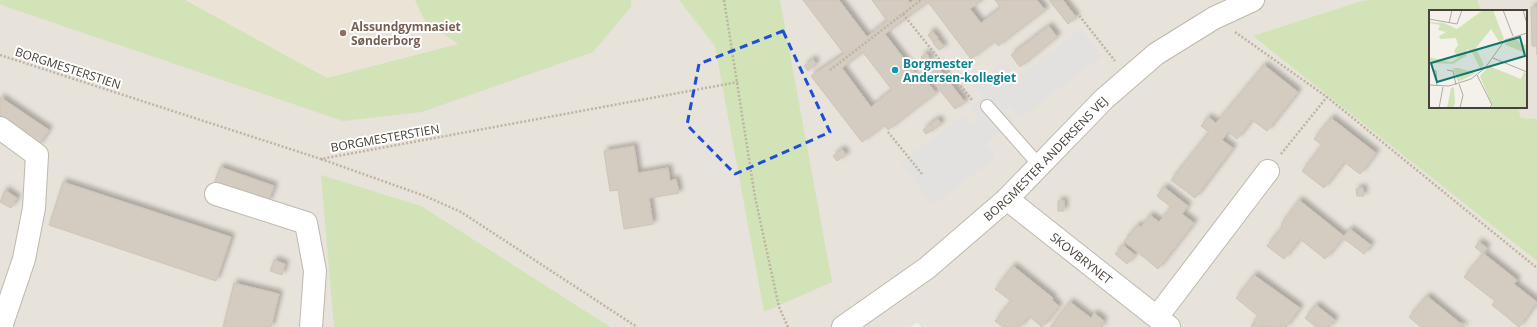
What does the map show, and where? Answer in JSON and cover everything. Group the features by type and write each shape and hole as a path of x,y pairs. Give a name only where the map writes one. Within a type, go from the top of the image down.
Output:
{"street":[{"name":"BORGMESTER ANDERSENS VEJ","path":"843,327 927,268 1007,199 1104,99 1156,54 1214,18 1253,0"},
{"path":"0,128 37,155 34,208 24,259 1,327"},
{"name":"SKOVBRYNET","path":"1007,199 1163,322 1268,171"},
{"path":"216,194 306,223 315,271 311,327"}],"lane":[{"path":"987,106 1040,166"}],"path":[{"path":"724,0 755,197 779,307 788,327"},
{"path":"830,70 921,0"},
{"path":"1067,0 1128,78"},
{"path":"903,14 970,100 987,106"},
{"path":"1214,18 1327,97 1537,268"},
{"name":"BORGMESTERSTIEN","path":"0,55 321,159 738,82"},
{"path":"1268,171 1327,97"},
{"path":"888,132 922,174"},
{"path":"321,159 425,196 461,212 637,327"}],"highlighted area":[{"path":"783,31 830,132 735,174 687,125 699,64"}],"shaded area":[{"path":"0,0 1537,0 1537,327 922,327 917,323 910,327 0,327"},
{"name":"Alssundgymnasiet Sønderborg","path":"185,0 415,0 425,21 459,44 327,78"},
{"path":"1081,29 1102,56 1020,118 1011,106 1005,110 1014,122 986,144 996,157 933,205 900,163 963,115 972,127 980,121 970,107 983,97 974,85 1004,62 1016,78"}],"green space":[{"path":"0,0 185,0 327,78 458,44 425,21 415,0 631,0 631,7 593,52 422,112 343,121 7,7 0,4"},
{"path":"679,0 780,0 832,282 764,312 715,46"},
{"path":"1477,0 1481,10 1429,10 1429,108 1517,108 1521,118 1537,119 1537,261 1253,36 1362,1"},
{"path":"321,175 421,206 610,327 334,327"}],"building":[{"name":"Borgmester Andersen-kollegiet","path":"803,0 839,0 867,37 887,21 872,0 908,0 910,3 914,0 982,0 970,9 981,23 1001,8 995,0 1037,0 1045,10 998,46 995,41 971,59 928,2 885,34 915,73 911,76 914,81 922,75 936,93 888,130 885,125 862,142 811,76 844,54","holes":["863,52 892,90 871,107 842,68"]},
{"path":"1049,0 1063,0 1076,17 1068,24"},
{"path":"1531,7 1537,7 1537,46 1532,46"},
{"path":"1049,26 1057,37 1020,67 1011,55"},
{"path":"932,31 938,38 933,42 928,35"},
{"path":"938,39 944,47 939,50 933,43"},
{"path":"926,53 931,60 926,64 921,57"},
{"path":"813,59 816,64 808,71 804,66"},
{"path":"936,65 965,102 955,109 926,73"},
{"path":"1264,65 1298,92 1267,131 1252,120 1237,139 1228,132 1222,140 1233,148 1195,198 1171,180 1209,132 1201,126 1208,117 1216,123"},
{"path":"0,97 49,130 38,146 0,120"},
{"path":"1331,118 1376,153 1360,174 1344,162 1324,188 1302,171 1322,145 1314,139"},
{"path":"938,119 941,124 934,129 931,123"},
{"path":"930,124 934,129 926,134 923,130"},
{"path":"634,146 638,173 668,168 670,181 676,179 679,193 649,198 653,224 624,229 618,190 610,191 604,151"},
{"path":"842,149 846,155 837,161 833,156"},
{"path":"220,167 274,186 268,202 214,184"},
{"path":"63,182 231,237 216,281 49,225"},
{"path":"1164,187 1188,206 1182,214 1194,223 1158,269 1124,241 1138,225 1141,227 1150,215 1159,222 1171,207 1157,196"},
{"path":"1363,188 1364,196 1357,196 1356,189"},
{"path":"5,190 17,198 11,208 0,202"},
{"path":"1299,200 1344,236 1350,229 1371,245 1364,254 1343,238 1325,259 1300,239 1284,259 1267,246 1283,226 1281,224"},
{"path":"1058,201 1064,201 1064,211 1058,211"},
{"path":"1479,242 1487,248 1483,253 1517,280 1514,284 1537,302 1519,327 1492,305 1495,301 1464,277 1483,254 1475,247"},
{"path":"1123,245 1135,255 1127,264 1115,254"},
{"path":"274,260 285,264 282,275 270,271"},
{"path":"1013,266 1053,298 1052,300 1059,306 1042,327 1029,316 1020,327 1003,327 995,321 1011,301 995,289"},
{"path":"1254,275 1300,308 1286,327 1251,326 1258,316 1236,298"},
{"path":"234,283 279,294 271,327 223,327"},
{"path":"1427,296 1465,327 1421,327 1409,317"},
{"path":"1070,302 1091,318 1094,313 1104,321 1101,325 1103,327 1050,327"},
{"path":"1316,305 1335,320 1329,327 1316,327 1305,318"}],"place":[{"name":"Alssundgymnasiet Sønderborg","path":"343,33"},
{"name":"Borgmester Andersen-kollegiet","path":"895,70"}]}
